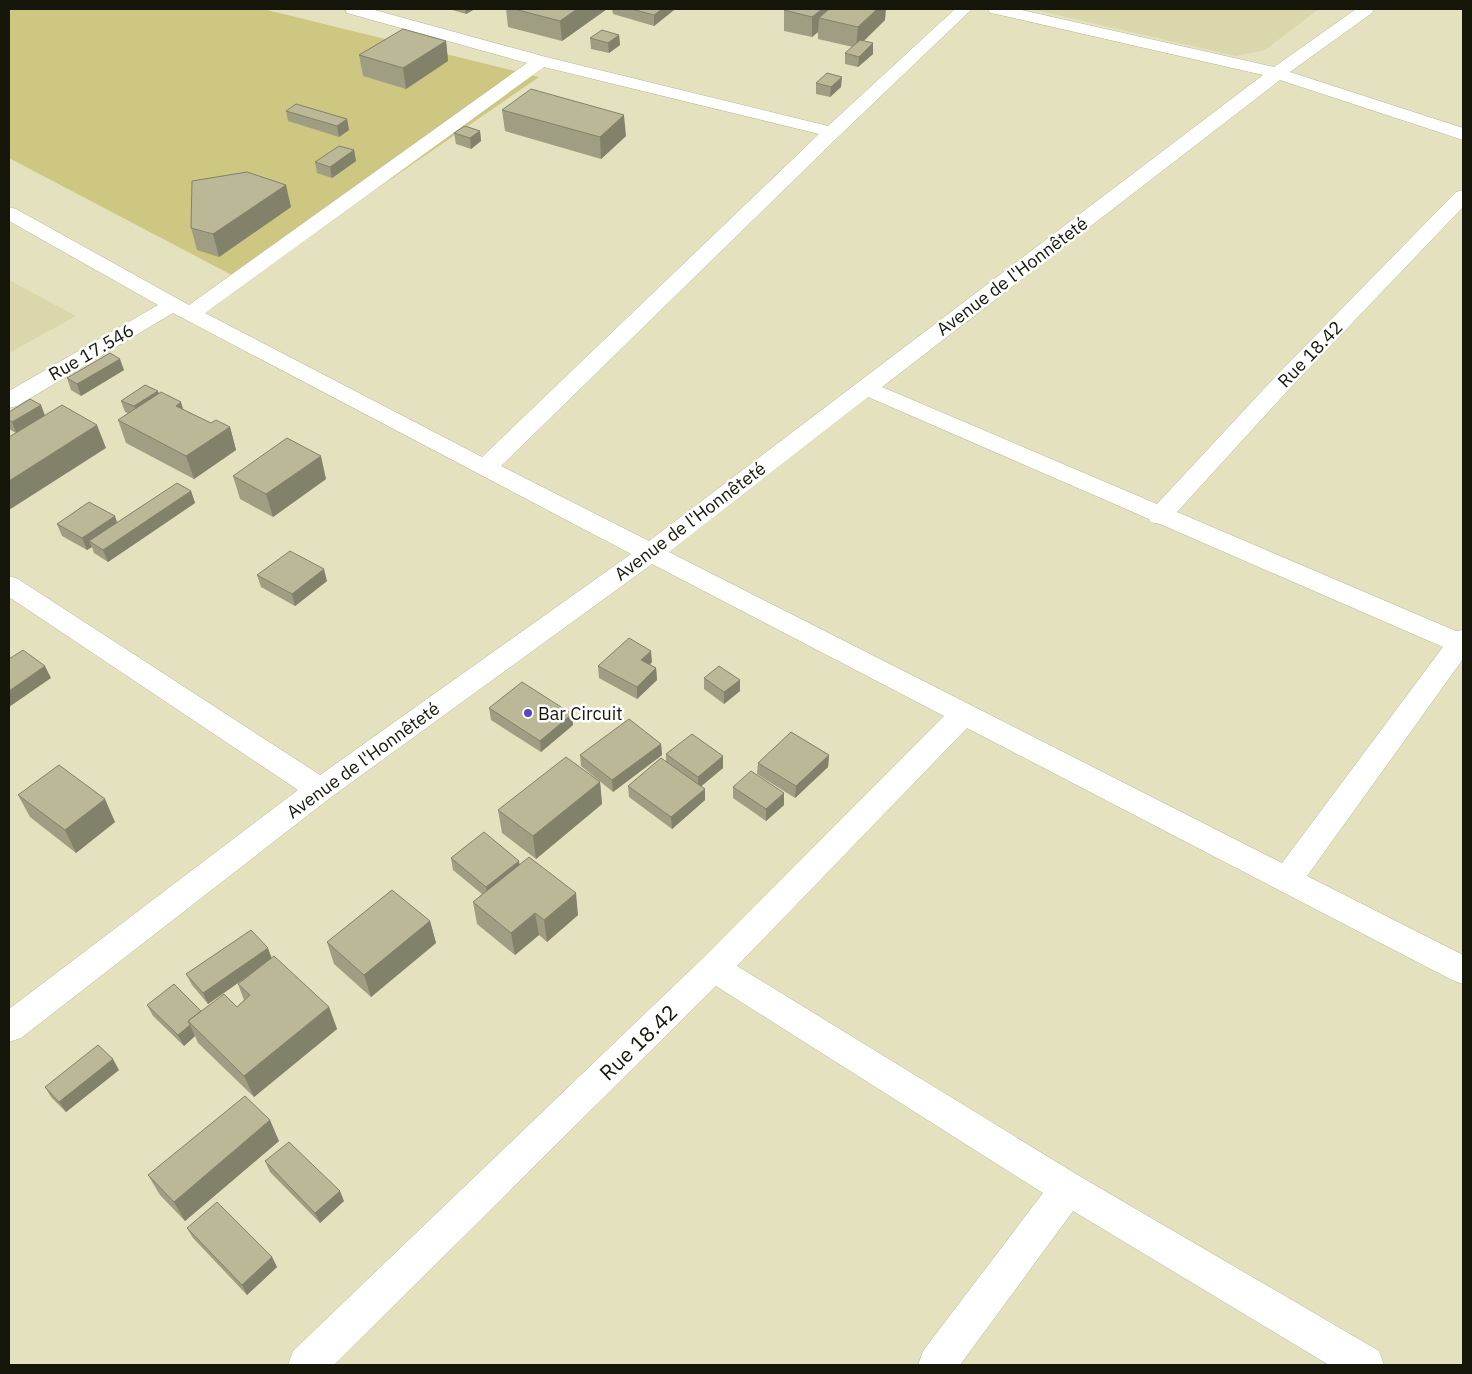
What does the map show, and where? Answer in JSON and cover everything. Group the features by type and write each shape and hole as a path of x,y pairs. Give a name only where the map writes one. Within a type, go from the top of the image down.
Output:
{"street":[{"path":"353,9 541,61 832,132"},
{"path":"485,468 832,132 964,9"},
{"path":"996,9 1277,73 1463,134"},
{"name":"Avenue de l'Honnêteté","path":"9,1028 320,790 650,552 1277,73 1366,9"},
{"name":"Rue 17.546","path":"9,401 182,309 541,61"},
{"name":"Rue 18.42","path":"1159,516 1283,382 1460,203"},
{"path":"9,213 182,309 485,468 1463,970"},
{"path":"866,388 1159,516 1462,642 1287,880"},
{"path":"9,585 320,790"},
{"name":"Rue 18.42","path":"307,1365 714,968 964,714"},
{"path":"714,968 1068,1189 1366,1365"},
{"path":"937,1365 1068,1189"}],"shaded area":[{"path":"9,9 263,9 539,77 243,281 9,158"},
{"path":"1031,9 1319,9 1265,50 1236,56"},
{"path":"9,280 76,316 9,353"}],"building":[{"path":"514,9 577,9 560,21"},
{"path":"631,9 662,9 654,15"},
{"path":"822,9 812,17 784,10"},
{"path":"829,9 877,9 858,27 819,18"},
{"path":"403,29 446,41 403,68 359,55"},
{"path":"602,30 619,35 608,43 590,38"},
{"path":"860,40 873,43 859,57 845,53"},
{"path":"827,73 842,77 831,87 816,83"},
{"path":"531,89 624,115 600,137 502,110"},
{"path":"296,104 347,119 337,126 286,111"},
{"path":"465,126 480,131 470,138 454,133"},
{"path":"339,146 354,150 330,167 315,162"},
{"path":"247,172 286,185 213,234 191,228 192,181"},
{"path":"110,353 120,359 77,384 67,378"},
{"path":"145,385 158,391 134,406 121,401"},
{"path":"161,392 181,402 176,406 211,423 216,420 230,427 186,456 118,420"},
{"path":"30,399 41,405 12,422 9,420 9,412"},
{"path":"62,405 97,425 9,481 9,437"},
{"path":"287,438 321,456 266,494 233,476"},
{"path":"177,483 191,491 103,550 89,541"},
{"path":"89,502 115,516 82,538 57,524"},
{"path":"290,551 324,569 292,594 257,575"},
{"path":"629,638 651,651 641,660 656,668 637,687 598,666"},
{"path":"23,650 45,666 9,691 9,659"},
{"path":"719,666 740,680 724,692 704,678"},
{"path":"522,682 572,714 540,741 489,708"},
{"path":"629,719 661,744 612,780 580,755"},
{"path":"791,732 829,755 796,786 758,763"},
{"path":"692,734 723,756 698,777 666,754"},
{"path":"566,757 600,782 533,836 498,810"},
{"path":"661,758 705,789 671,817 628,786"},
{"path":"59,765 105,799 65,830 18,795"},
{"path":"751,771 784,793 766,809 733,787"},
{"path":"484,832 519,861 486,887 451,858"},
{"path":"529,857 576,893 544,920 535,913 511,933 473,902"},
{"path":"392,890 430,921 364,975 327,942"},
{"path":"251,930 268,948 203,993 186,974"},
{"path":"274,956 329,1007 244,1076 188,1021 224,994 237,1007 250,995 238,984"},
{"path":"174,984 201,1011 188,1021 190,1025 178,1035 147,1005"},
{"path":"98,1045 113,1059 59,1102 45,1087"},
{"path":"245,1096 270,1120 174,1202 148,1175"},
{"path":"289,1142 340,1191 315,1213 265,1161"},
{"path":"217,1202 272,1257 242,1285 187,1228"}],"place":[{"name":"Bar Circuit","path":"528,713"}]}
